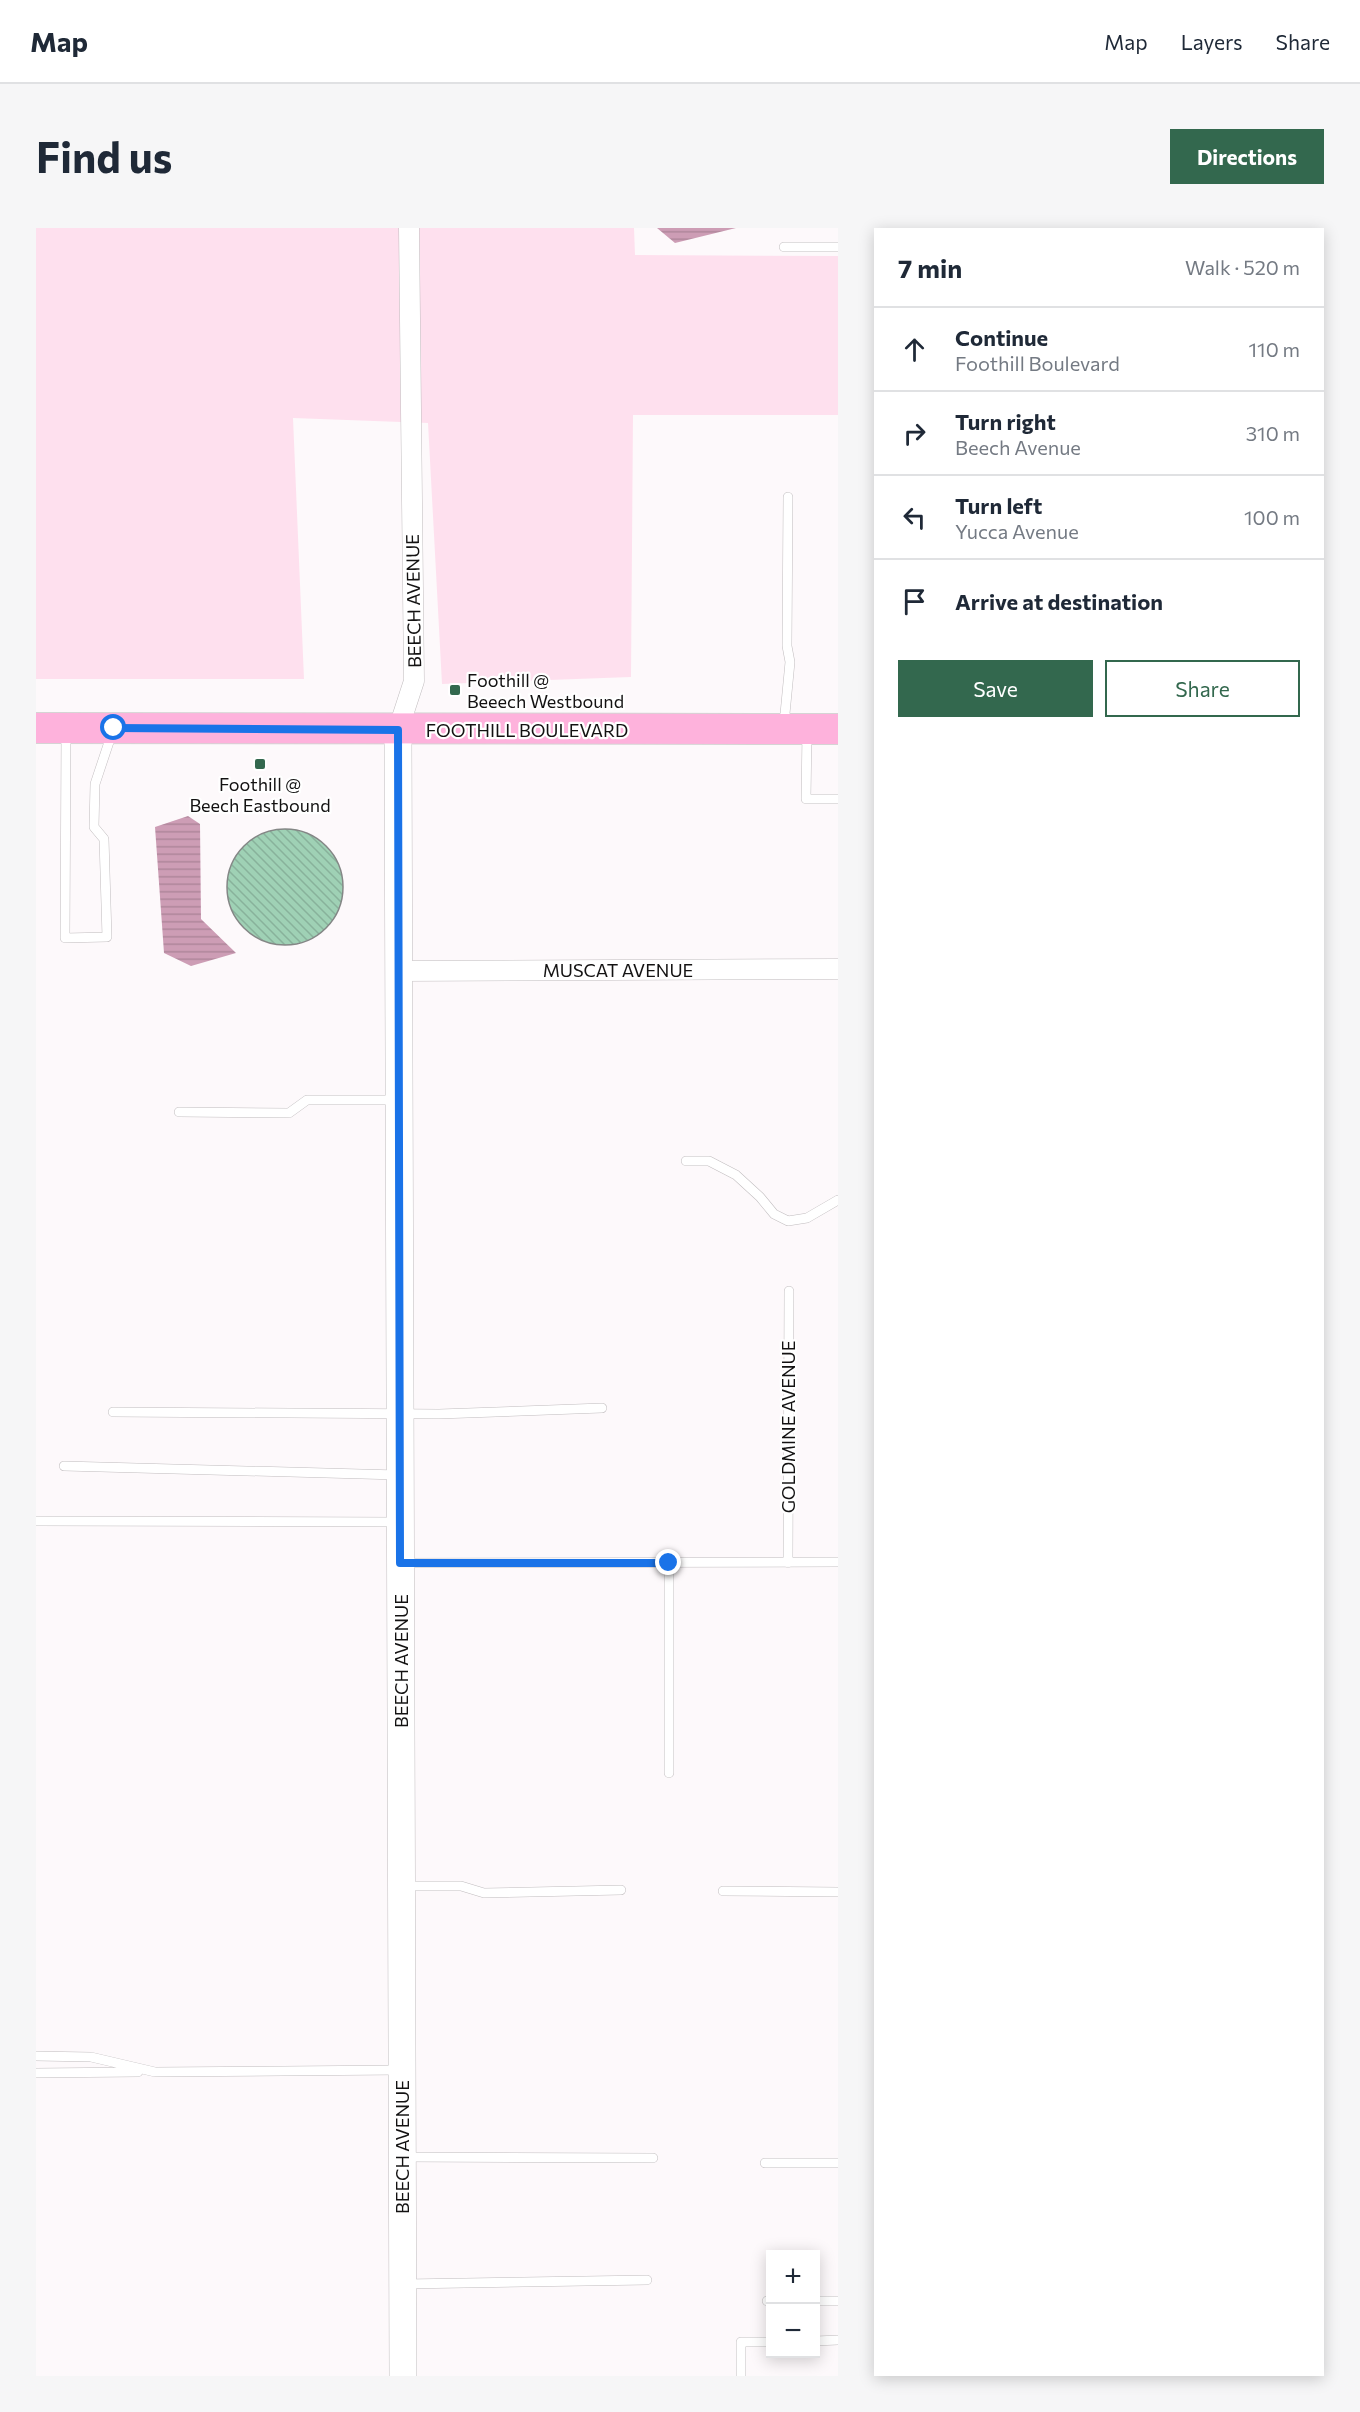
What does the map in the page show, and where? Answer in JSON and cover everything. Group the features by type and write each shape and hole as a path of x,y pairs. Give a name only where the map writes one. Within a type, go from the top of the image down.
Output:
{"main road":[{"name":"FOOTHILL BOULEVARD","path":"36,728 838,729"},
{"name":"BEECH AVENUE","path":"398,730 403,2376"}],"street":[{"name":"BEECH AVENUE","path":"398,730 414,681 409,228"},
{"name":"MUSCAT AVENUE","path":"399,971 838,969"}],"lane":[{"path":"784,247 838,247"},
{"path":"788,497 787,646 795,729 806,799 838,799"},
{"path":"66,728 65,938 107,938 104,839 94,827 95,784 114,728"},
{"path":"179,1113 289,1113 307,1100 399,1100"},
{"path":"686,1161 709,1161 736,1175 760,1197 774,1214 788,1221 807,1218 838,1200"},
{"name":"GOLDMINE AVENUE","path":"788,1563 789,1291"},
{"path":"113,1412 438,1414 602,1408"},
{"path":"64,1466 400,1475"},
{"path":"36,1521 400,1522"},
{"path":"400,1563 838,1562"},
{"path":"669,1563 669,1773"},
{"path":"401,1886 461,1886 484,1893 621,1890"},
{"path":"723,1891 838,1892"},
{"path":"36,2056 91,2057 156,2072"},
{"path":"36,2073 402,2070"},
{"path":"402,2157 653,2158"},
{"path":"765,2163 838,2163"},
{"path":"402,2284 647,2280"},
{"path":"820,2301 838,2301"},
{"path":"820,2341 838,2340"},
{"path":"741,2376 741,2342 766,2342"}],"shaded area":[{"path":"36,228 634,228 635,255 838,256 838,415 633,415 631,677 442,684 428,423 293,418 304,679 36,679"},
{"path":"657,228 736,228 675,243"},
{"path":"188,816 200,824 201,919 236,953 191,966 164,953 155,827"}],"building":[{"path":"285,829 307,833 326,846 339,865 343,887 339,909 326,928 307,941 285,945 263,941 244,928 231,909 227,887 231,865 244,846 263,833"}],"place":[{"name":"Foothill @ Beeech Westbound","path":"455,690"},
{"name":"Foothill @ Beech Eastbound","path":"260,764"}],"route":[{"path":"114,728 398,730 400,1563 669,1563"}]}
